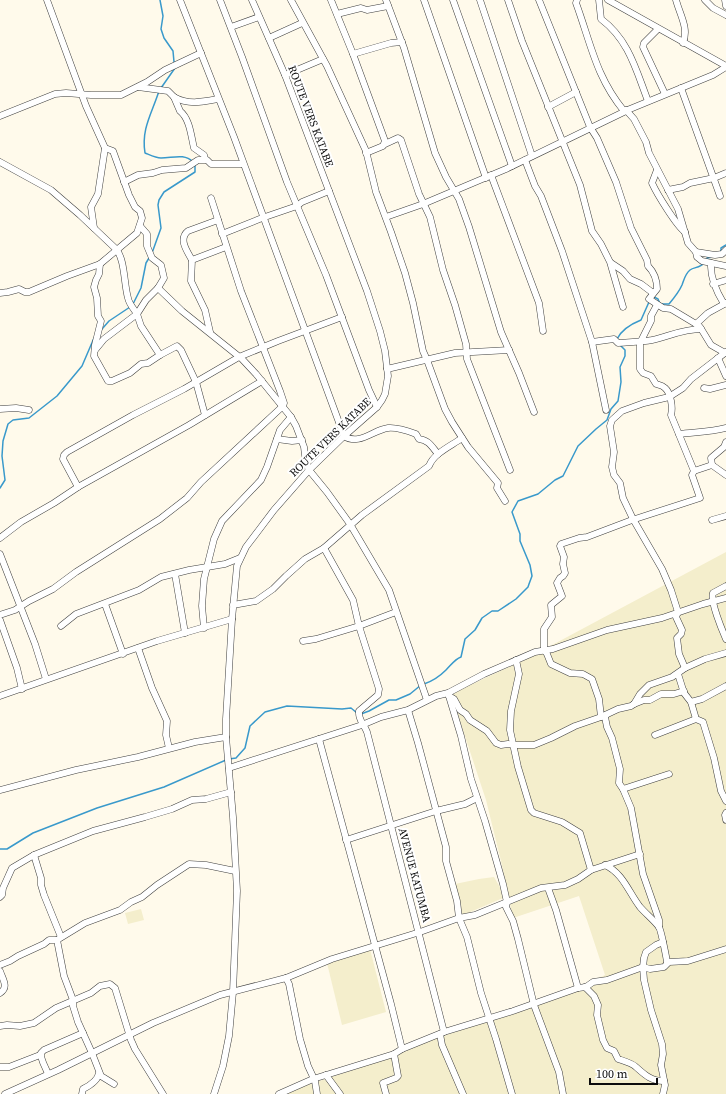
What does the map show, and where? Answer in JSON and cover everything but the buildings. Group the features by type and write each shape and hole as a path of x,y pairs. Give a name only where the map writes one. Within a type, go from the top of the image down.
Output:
{"street":[{"path":"47,0 81,94 105,148 99,179 98,194 91,207 94,228"},
{"path":"180,0 306,331 344,436 348,439 356,440 384,428 394,427 416,434 419,439 426,440 438,454"},
{"path":"220,0 297,206 377,407"},
{"name":"ROUTE VERS KATABE","path":"214,1094 223,1066 229,1036 233,992 236,908 235,871 231,792 226,736 232,619 237,566 246,547 274,510 309,470 377,407 386,394 388,384 385,351 371,303 285,75 252,0"},
{"path":"290,0 323,59 366,153 376,192 405,273 418,322 423,353 445,409 462,438 498,482 497,488 505,501"},
{"path":"331,0 379,123 385,144"},
{"path":"424,0 488,176 539,303 543,331"},
{"path":"454,0 512,166"},
{"path":"480,0 532,156"},
{"path":"508,0 522,41 580,185 592,231 601,244 610,262 623,307"},
{"path":"539,0 590,127 597,138 616,182 631,228 647,260 648,266 655,276 657,288 649,298 662,308 673,310 696,324 711,345 725,352 691,379 683,388 669,397 644,403 622,411 612,420 610,425 614,452 614,476 621,485 621,491 634,519 662,569 678,612 676,616 682,630 681,634 677,638 679,654 685,668"},
{"path":"577,0 576,3 599,72 611,94 625,111 634,119 646,142 649,153 657,170 679,210 689,245 696,252 697,257 702,261 726,266"},
{"path":"599,0 601,19 613,29 621,40 633,62 648,101"},
{"path":"676,0 686,28 686,36 683,43"},
{"path":"705,0 713,8 726,15"},
{"path":"725,0 726,6"},
{"path":"612,1 726,67"},
{"path":"337,14 361,8 367,10 387,3 404,48 435,154 459,200 469,227 501,332 534,412"},
{"path":"231,27 260,17"},
{"path":"269,38 302,23"},
{"path":"658,29 644,43 643,47 665,94"},
{"path":"353,54 391,43 402,42"},
{"path":"0,116 54,94 66,93 91,96 121,95 138,88 159,73 201,53"},
{"path":"285,75 323,59"},
{"path":"386,217 423,204 512,166 590,127 726,67"},
{"path":"138,88 164,90 181,101 193,103 218,99"},
{"path":"681,88 720,196"},
{"path":"548,107 576,92"},
{"path":"174,97 187,122 194,148 204,155 205,159 214,164 243,164"},
{"path":"366,153 398,138 401,140 423,204 430,217 444,275 452,295 466,344 467,360 475,376 478,390 485,403 510,470"},
{"path":"0,293 19,289 29,292 100,264 135,236 142,220 140,212 133,204 113,151 105,148"},
{"path":"124,182 135,176 162,170 186,168 194,162 205,159"},
{"path":"525,160 534,186 540,196 562,251 592,342 606,410"},
{"path":"0,162 50,190 94,228 116,250 119,254 122,266 128,299 137,314 141,326 160,355"},
{"path":"657,170 652,184 680,229 685,232"},
{"path":"668,190 682,187 690,183 714,178 726,173"},
{"path":"222,234 297,206 302,202 329,191"},
{"path":"0,615 20,607 53,589 76,572 160,519 187,498 201,482 283,406 284,403 280,390 226,247 211,198"},
{"path":"210,332 207,314 190,280 192,260 182,239 188,231 218,220"},
{"path":"95,350 104,339 137,314 146,300 158,288 164,278 160,264 151,257 147,246 147,234 140,226"},
{"path":"192,260 204,254 226,247"},
{"path":"696,252 715,255 722,254 726,250"},
{"path":"610,262 623,271 630,279 641,284 653,293"},
{"path":"696,324 708,313 725,303 714,284 710,270 711,263"},
{"path":"100,264 99,274 94,287 97,298 98,316 101,321 94,356 109,382 130,373 141,364 148,363 176,346 178,347 196,382 205,415"},
{"path":"714,284 726,280"},
{"path":"158,288 178,307 239,357 262,381 291,417 302,440 306,464 309,470 350,524 385,581 427,700"},
{"path":"280,1094 314,1079 394,1054 402,1049 442,1033 489,1017 513,1011 523,1006 534,1004 578,988 585,987 593,982 607,980 643,967 650,969 664,968 667,963 659,927 659,920 644,874 630,808 623,789 619,783 620,769 612,738 607,727 592,679 584,674 570,674 553,666 544,650 544,629 552,617 551,605 562,596 557,583 565,573 563,564 564,557 560,545 700,498 692,475 694,472 671,415 673,409 667,389 662,385 656,384 651,375 643,373 640,369 640,341 651,321 657,305"},
{"path":"78,486 63,459 65,454 239,357 342,317"},
{"path":"592,342 614,339 618,342 635,343 692,329 701,329"},
{"path":"387,369 455,353 509,350"},
{"path":"718,358 726,376"},
{"path":"0,538 21,522 54,503 78,486 114,468 262,381"},
{"path":"704,388 710,389 726,385"},
{"path":"0,409 16,408 29,410"},
{"path":"204,628 202,606 206,568 214,539 222,521 261,480 282,426 291,417"},
{"path":"679,434 694,431 715,431 726,428"},
{"path":"233,605 256,601 273,589 306,559 324,548 350,524 397,488 418,475 429,466 431,461 438,454 462,438"},
{"path":"277,439 292,441 302,440"},
{"path":"726,442 724,447 711,458 712,465 726,475"},
{"path":"694,472 712,465"},
{"path":"712,520 726,516"},
{"path":"324,548 354,603 359,626 379,689 378,694 358,713 362,725"},
{"path":"0,554 35,644 46,679"},
{"path":"61,626 76,614 139,590 161,577 189,570 225,564 240,558"},
{"path":"175,574 185,633"},
{"path":"726,586 712,594 712,604 717,613 719,624 726,639"},
{"path":"229,766 319,739 381,717 408,710 427,700 448,694 465,683 535,652 552,649 607,630 662,618 726,598"},
{"path":"105,604 123,654"},
{"path":"302,641 310,641 359,626 396,612"},
{"path":"0,696 138,648 232,619"},
{"path":"0,620 17,668 22,689"},
{"path":"138,648 152,688 167,722 166,735 169,748"},
{"path":"634,704 649,684 672,677 685,668 705,659 726,653"},
{"path":"516,660 519,674 513,699 510,724 518,767 532,811 534,813 564,822 580,833 591,870"},
{"path":"678,674 684,691 691,702 696,719"},
{"path":"691,702 702,699 726,686"},
{"path":"448,694 454,699 460,710 466,714 470,720 486,731 496,743 501,745 534,745 575,726 604,716 618,709 644,700 650,700 661,694 674,694 684,691"},
{"path":"448,694 507,902 506,907 513,921 534,1004 558,1069 563,1094"},
{"path":"408,710 446,847 446,861 457,901 459,918 467,937 512,1094"},
{"path":"655,735 696,719 703,722 714,758 721,791 726,801"},
{"name":"AVENUE KATUMBA","path":"362,725 367,732 420,932 442,1033 442,1045 463,1094"},
{"path":"0,790 76,770 226,736"},
{"path":"319,739 376,946 402,1049"},
{"path":"623,789 670,774"},
{"path":"0,898 12,868 34,855 93,831 145,817 192,800 206,800 231,792"},
{"path":"346,840 436,811 465,804 478,798"},
{"path":"726,814 726,820"},
{"path":"5,1094 153,1023 220,995 286,978 332,959 420,932 459,918 475,915 534,890 565,885 578,879 591,870 626,860 640,854"},
{"path":"34,855 42,880 41,885 44,895 59,938 64,976 73,1000 73,1006 99,1073 103,1078 114,1084"},
{"path":"0,964 10,961 49,940 59,938 74,931 85,923 120,910 131,902 142,897 157,885 189,864 206,865 235,871"},
{"path":"605,865 624,881 635,901 659,927"},
{"path":"548,888 556,910 578,988"},
{"path":"663,942 652,947 645,954 643,967 644,980 651,1010 662,1044 663,1054 661,1065 665,1089 663,1094"},
{"path":"667,963 674,961 688,961 726,949"},
{"path":"0,971 6,986 0,993"},
{"path":"286,978 289,984 300,1039 308,1066 314,1079 317,1094"},
{"path":"0,1026 20,1026 34,1023 56,1008 91,993 100,986 110,984 115,988 135,1049 163,1094"},
{"path":"585,987 594,996 598,1005 597,1015 604,1044 607,1048 614,1052 618,1059 635,1066 643,1074 658,1081 664,1081"},
{"path":"0,1066 9,1067 40,1055 44,1050 83,1033"},
{"path":"386,1094 383,1083 398,1076 394,1054"},
{"path":"40,1055 48,1074"},
{"path":"82,1094 83,1089 90,1086 92,1082 98,1078 99,1073"},
{"path":"326,1075 340,1094"}],"shaded area":[{"path":"726,552 726,1094 285,1094 310,1084 389,1058 408,1048 567,994 605,975 579,896 513,918 486,800 451,694 526,659"},
{"path":"494,877 501,889 503,898 461,916 455,884"},
{"path":"141,909 144,920 128,924 125,913"},
{"path":"370,949 386,1012 342,1025 327,963"}],"waterway":[{"path":"160,0 163,16 161,29 164,38 173,51 174,62"},
{"path":"161,88 175,68"},
{"path":"159,91 146,129 144,144 145,153 159,158 182,157 190,159 193,162"},
{"path":"152,253 161,228 158,205 159,200 164,192 195,172 195,165"},
{"path":"721,252 721,248 726,245"},
{"path":"706,260 707,258 713,257"},
{"path":"133,304 141,288 146,263 149,258"},
{"path":"653,298 658,299 660,304 669,304 675,297 688,272 704,263"},
{"path":"617,339 621,332 627,327 641,320 649,302"},
{"path":"102,329 109,321 130,307"},
{"path":"0,488 5,480 2,456 3,441 8,424 13,420 29,418 57,396 82,366 94,338"},
{"path":"424,684 439,676 461,657 465,639 475,630 482,618 492,611 498,611 516,599 528,587 532,576 530,565 520,541 520,534 512,512 518,501 538,494 555,480 563,476 578,446 607,420 611,409 618,401 621,382 620,367 625,356 625,350 619,344"},
{"path":"361,714 389,700 396,700 410,694 421,685"},
{"path":"229,759 236,758 245,748 250,726 265,712 287,706 342,709 351,708 357,713"},
{"path":"0,849 7,849 33,833 97,808 164,787 226,760"}]}
